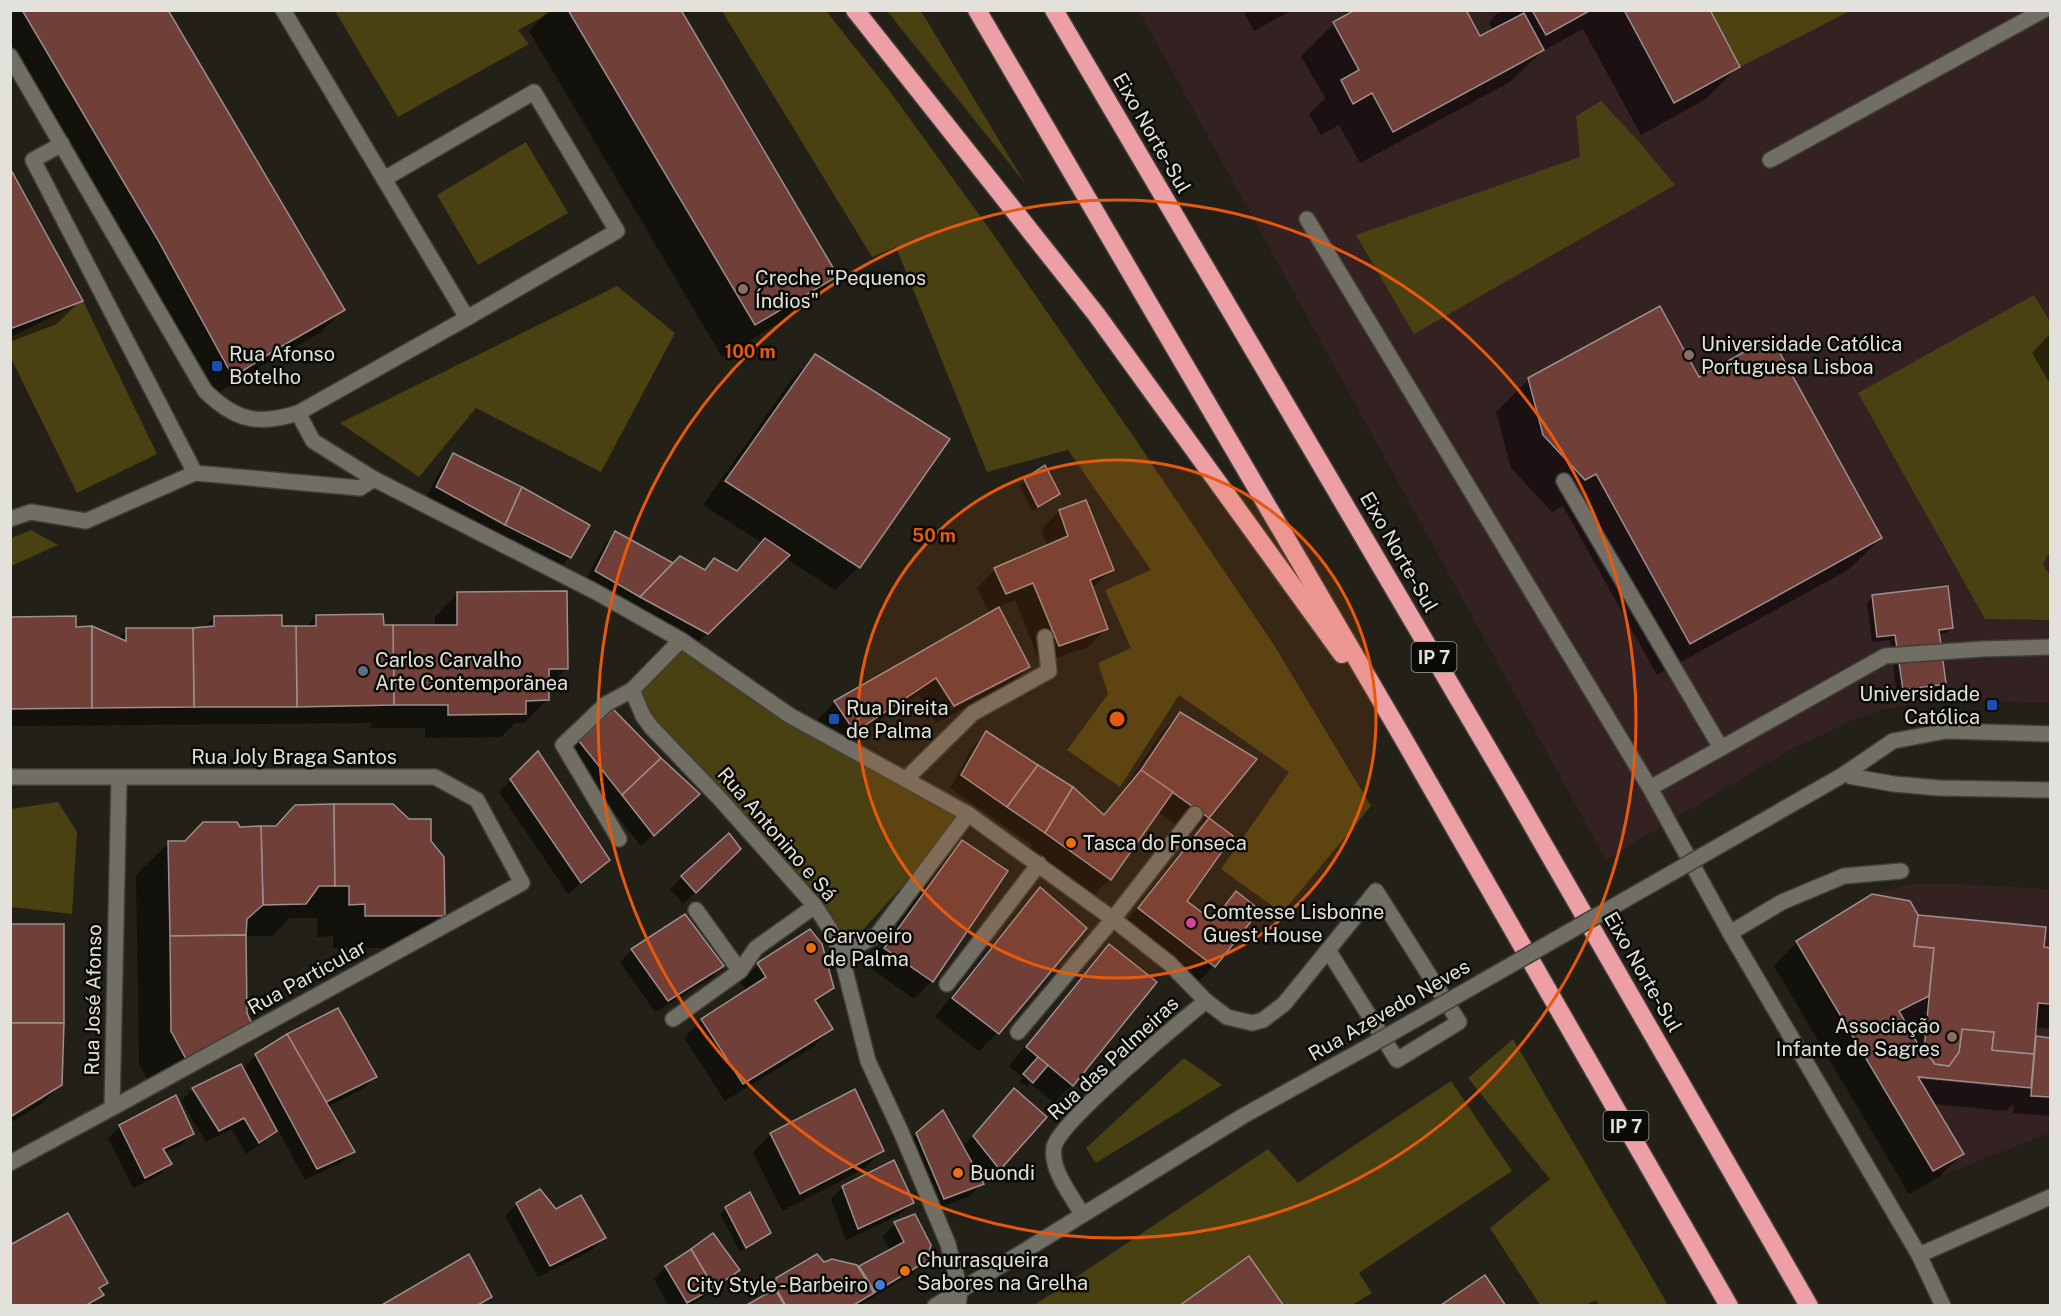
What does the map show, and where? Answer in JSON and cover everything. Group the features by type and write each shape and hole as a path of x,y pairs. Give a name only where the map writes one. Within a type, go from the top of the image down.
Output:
{"highway":[{"path":"855,10 1095,314 1403,738"},
{"name":"IP 7","path":"977,10 1403,738 1729,1305"},
{"name":"Eixo Norte-Sul","path":"1054,10 1511,788 1809,1305"}],"street":[{"path":"283,10 467,318"},
{"path":"1770,160 2044,10"},
{"path":"10,56 205,391 221,406 241,417 263,421 298,413 617,231 534,92 384,179"},
{"path":"62,144 33,160 195,473"},
{"path":"1307,219 1650,788 1730,933 1919,1255 1943,1305"},
{"path":"298,413 313,441 375,478 596,592 681,640 789,715 968,814 1113,919 1168,963 1206,1001 1227,1017 1240,1022 1252,1023 1263,1020 1284,1004 1376,891 1458,1022 1397,1059 1328,950"},
{"path":"10,519 31,513 86,521 195,473 360,488 375,478"},
{"path":"1564,481 1721,748"},
{"path":"906,779 973,713 1049,671 1045,638"},
{"path":"619,839 563,745 606,704 632,690 681,640"},
{"path":"1650,788 1885,656 2050,647"},
{"name":"Rua Antonino e Sá","path":"632,690 643,716 651,727 720,799 815,906 830,929 841,954 868,1061 948,1244 960,1289"},
{"name":"Rua Azevedo Neves","path":"934,1305 1243,1116 1843,775 1893,741 1946,731 2050,734"},
{"path":"1843,775 1928,787 2050,790"},
{"name":"Rua Joly Braga Santos","path":"10,777 435,777 477,800 522,883"},
{"name":"Rua José Afonso","path":"112,1108 119,778"},
{"path":"841,954 877,934 968,814"},
{"path":"1017,1032 1113,919 1195,814"},
{"path":"947,984 1039,864"},
{"path":"1730,933 1782,902 1844,876 1901,871"},
{"name":"Rua Particular","path":"112,1108 522,883"},
{"path":"674,1019 740,971 756,948 815,906"},
{"path":"696,910 740,971"},
{"name":"Rua das Palmeiras","path":"1082,1214 1058,1171 1054,1149 1057,1140 1071,1122 1161,1038 1206,1001"},
{"path":"10,1162 112,1108"},
{"path":"1919,1255 2050,1197"},
{"path":"958,1305 960,1289"}],"shaded area":[{"path":"335,11 554,11 518,30 529,44 398,117"},
{"path":"722,11 826,11 889,90 988,227 1274,645 1371,806 1282,913 1221,869 1289,772 1179,695 1120,787 1067,750 1108,694 1098,663 1131,648 1105,590 1151,570 1068,450 987,472 896,247 872,257"},
{"path":"887,11 921,11 1025,183"},
{"name":"Universidade Católica Portuguesa Lisboa","path":"1139,11 2050,11 2050,703 1959,700 1925,702 1884,709 1853,720 1790,750 1606,860"},
{"path":"1710,11 1850,11 1740,67"},
{"path":"1601,101 1675,185 1414,334 1356,235 1580,157 1576,116"},
{"path":"526,142 568,213 478,265 437,195"},
{"path":"617,286 675,333 601,472 476,408 419,477 340,423"},
{"path":"2034,295 2050,322 2050,552 2043,564 2050,576 2050,620 1985,619 1858,393"},
{"path":"83,301 157,454 77,493 11,358 11,337"},
{"path":"31,530 58,545 11,566 11,538"},
{"path":"681,640 968,814 841,954 830,929 651,727 632,690"},
{"path":"58,802 77,832 72,914 11,907 11,809"},
{"name":"Associação Infante de Sagres","path":"1910,884 2050,889 2050,1133 1944,1175 1933,1171 1796,941 1872,894"},
{"path":"1513,1039 1668,1305 1599,1305 1596,1300 1586,1305 1540,1305 1490,1228 1550,1179 1468,1078"},
{"path":"1184,1058 1222,1085 1096,1163 1086,1148"},
{"path":"1451,1081 1512,1171 1359,1273 1372,1293 1352,1305 1284,1305 1249,1256 1179,1305 1033,1306 1268,1149 1298,1183"}],"building":[{"path":"22,10 168,10 345,310 233,377 158,240"},
{"path":"568,10 681,10 838,276 755,325"},
{"path":"1355,10 1466,10 1480,36 1524,13 1544,50 1393,132 1372,93 1353,104 1341,80 1359,70 1333,22"},
{"path":"1532,10 1591,10 1546,35"},
{"path":"1624,10 1710,10 1740,67 1674,103"},
{"path":"10,168 83,301 10,329"},
{"path":"1660,306 1699,377 1771,337 1882,538 1690,644 1596,474 1585,480 1543,435 1528,378"},
{"path":"815,354 950,439 860,568 725,481"},
{"path":"453,453 522,487 505,525 436,487"},
{"path":"1045,465 1060,494 1038,507 1024,479"},
{"path":"522,487 590,525 571,558 505,525"},
{"path":"1086,500 1114,570 1090,580 1108,629 1059,646 1033,583 1006,594 994,568 1068,536 1059,510"},
{"path":"615,531 673,563 640,597 595,571"},
{"path":"765,538 790,555 708,634 640,597 680,556 705,570 714,558 737,571"},
{"path":"1948,586 1953,628 1939,630 1946,684 1903,690 1895,635 1877,637 1872,595"},
{"path":"567,591 568,669 549,669 549,700 526,701 526,714 448,715 448,705 394,705 393,625 457,625 457,592"},
{"path":"999,607 1030,667 954,706 936,678 855,732 834,701"},
{"path":"383,614 384,625 393,625 394,705 297,707 296,626 316,626 316,615"},
{"path":"282,615 282,626 296,626 297,707 194,707 193,628 214,626 214,616"},
{"path":"76,616 76,627 92,626 92,708 10,709 11,617"},
{"path":"92,626 126,641 126,628 193,628 194,707 92,708"},
{"path":"613,709 661,758 622,795 579,741"},
{"path":"1180,712 1257,759 1209,818 1141,770"},
{"path":"986,731 1038,765 1007,807 961,775"},
{"path":"538,751 610,860 581,883 510,779"},
{"path":"661,758 700,794 654,836 622,795"},
{"path":"1038,765 1073,787 1045,833 1007,807"},
{"path":"1141,770 1173,792 1111,880 1045,833 1073,787 1104,815"},
{"path":"334,804 335,886 319,886 306,904 263,905 261,826 276,826 295,805"},
{"path":"334,804 393,804 409,819 431,819 431,841 444,857 445,916 365,916 365,904 349,905 349,886 335,886"},
{"path":"1209,818 1233,836 1187,901 1213,921 1236,891 1260,910 1215,967 1138,908"},
{"path":"203,822 237,822 240,827 261,826 263,905 247,919 246,935 170,936 168,841 185,841"},
{"path":"729,833 741,849 696,893 681,876"},
{"path":"962,840 1008,871 933,982 884,948"},
{"path":"1040,887 1087,928 999,1034 952,998"},
{"path":"1872,894 1910,901 1918,915 1914,946 1934,948 1929,996 1899,1011 1919,1046 1935,1064 1949,1066 1959,1052 1962,1029 1994,1032 1992,1050 2034,1054 2031,1088 1918,1077 1964,1154 1933,1171 1796,941"},
{"path":"685,914 724,966 668,1001 631,949"},
{"path":"1918,915 2046,927 2044,947 2050,948 2050,1004 2038,1003 2034,1054 1992,1050 1994,1032 1962,1029 1959,1052 1949,1066 1935,1064 1924,1049 1934,948 1914,946"},
{"path":"10,924 64,924 64,1023 10,1023"},
{"path":"810,929 822,944 834,988 815,1000 833,1029 743,1084 701,1019 766,977 757,963"},
{"path":"246,935 247,1013 252,1024 186,1059 171,1031 170,936"},
{"path":"1109,944 1157,982 1073,1086 1026,1047"},
{"path":"338,1008 377,1077 326,1102 287,1034"},
{"path":"10,1023 64,1023 62,1085 10,1117"},
{"path":"287,1034 355,1152 317,1169 255,1054"},
{"path":"2036,1036 2050,1038 2050,1097 2031,1096"},
{"path":"1038,1057 1048,1065 1033,1083 1023,1074"},
{"path":"241,1064 277,1131 259,1143 244,1118 219,1131 192,1088"},
{"path":"1014,1088 1047,1117 1000,1170 973,1136"},
{"path":"855,1089 884,1151 800,1194 770,1133"},
{"path":"176,1095 194,1134 163,1149 172,1164 145,1178 119,1125"},
{"path":"943,1110 984,1184 944,1199 916,1133"},
{"path":"894,1160 914,1203 858,1229 842,1186"},
{"path":"540,1189 556,1209 581,1195 606,1238 550,1266 516,1203"},
{"path":"750,1192 771,1233 746,1248 725,1207"},
{"path":"68,1213 108,1283 99,1288 104,1295 85,1306 10,1306 10,1245"},
{"path":"915,1214 931,1245 927,1261 875,1292 859,1266 904,1242 894,1222"},
{"path":"713,1233 740,1270 714,1288 691,1249"},
{"path":"691,1249 714,1288 687,1303 665,1266"},
{"path":"469,1254 492,1297 476,1306 380,1306"},
{"path":"817,1254 824,1262 832,1259 857,1265 874,1293 852,1306 786,1306 776,1288 776,1278"},
{"path":"1249,1256 1284,1306 1179,1306"},
{"path":"1485,1275 1506,1306 1441,1305"},
{"path":"775,1289 785,1306 745,1306"}],"place":[{"name":"Creche \"Pequenos Índios\"","path":"743,289"},
{"name":"Universidade Católica Portuguesa Lisboa","path":"1689,355"},
{"name":"Rua Afonso Botelho","path":"217,366"},
{"name":"Carlos Carvalho Arte Contemporãnea","path":"363,671"},
{"name":"Universidade Católica","path":"1992,705"},
{"name":"Rua Direita de Palma","path":"834,719"},
{"name":"Tasca do Fonseca","path":"1071,843"},
{"name":"Comtesse Lisbonne Guest House","path":"1191,923"},
{"name":"Carvoeiro de Palma","path":"811,948"},
{"name":"Associação Infante de Sagres","path":"1952,1037"},
{"name":"Buondi","path":"958,1173"},
{"name":"Churrasqueira Sabores na Grelha","path":"905,1271"},
{"name":"City Style - Barbeiro","path":"880,1285"}]}
